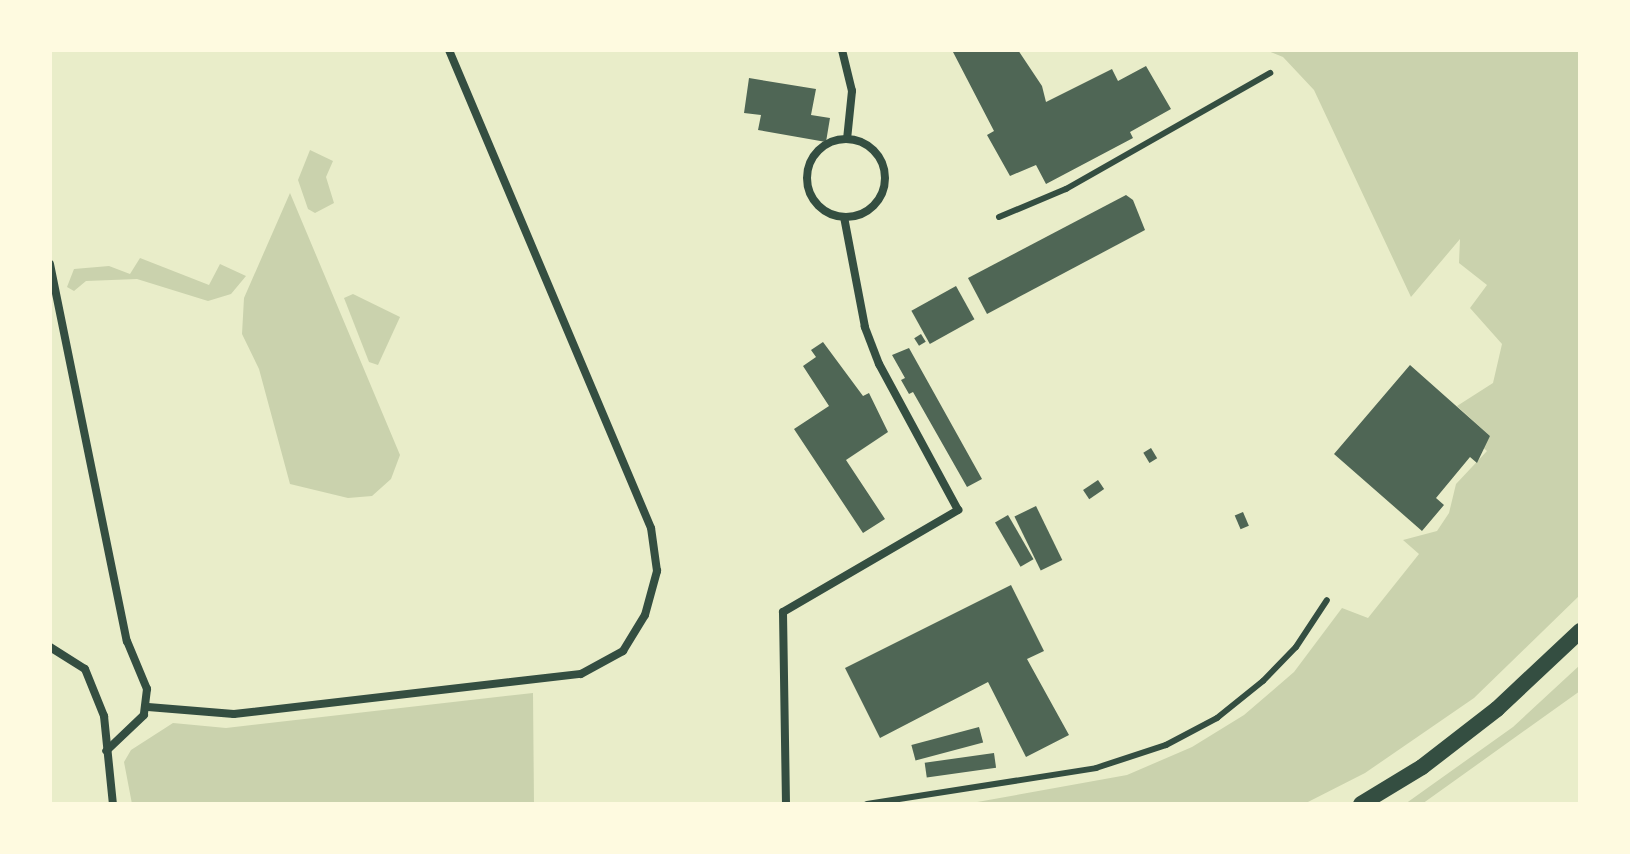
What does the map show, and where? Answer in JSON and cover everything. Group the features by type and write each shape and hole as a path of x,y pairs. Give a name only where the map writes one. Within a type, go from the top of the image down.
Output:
{"main road":[{"path":"1361,804 1422,767 1497,709 1580,631"}],"street":[{"path":"148,707 234,714 581,674 623,651 645,615 657,571 651,528 449,50"},
{"path":"842,50 852,91 847,139"},
{"path":"847,139 875,153 885,176 878,201 869,210 844,217 821,208 807,175 818,152 847,139"},
{"path":"786,804 783,612 958,510 879,364 865,327 844,217"},
{"path":"50,264 127,641 147,689 148,707 106,751"},
{"path":"50,647 85,669 104,716 113,804"}],"lane":[{"path":"999,217 1054,196 1270,73"},
{"path":"867,804 1096,768 1166,745 1217,718 1263,681 1296,647 1327,600"}],"green space":[{"path":"1266,50 1580,50 1580,595 1474,698 1365,773 1304,804 966,804 1127,775 1192,747 1244,715 1294,672 1342,608 1368,618 1419,554 1403,540 1437,531 1449,513 1456,484 1487,451 1481,446 1490,436 1457,406 1493,383 1502,344 1470,308 1487,285 1459,263 1460,239 1411,297 1314,90 1283,57"},
{"path":"310,150 333,161 326,177 334,203 315,213 308,209 298,180"},
{"path":"290,193 400,455 391,479 372,496 348,498 290,484 259,369 242,334 244,298"},
{"path":"140,258 209,285 220,264 246,276 231,294 208,301 137,279 86,281 74,291 67,287 74,269 109,266 130,274"},
{"path":"353,294 400,317 378,365 369,362 344,298"},
{"path":"1580,665 1580,691 1422,804 1405,804 1513,727"},
{"path":"533,693 534,804 132,804 124,762 131,750 173,723 226,728"}],"building":[{"path":"1018,50 1042,86 1046,102 1112,69 1118,81 1146,66 1171,109 1130,132 1133,138 1046,184 1036,165 1010,176 987,135 994,131 953,52"},
{"path":"749,78 816,89 811,115 830,118 826,142 758,130 761,115 744,113"},
{"path":"1126,195 1133,200 1145,230 987,314 968,278"},
{"path":"956,286 974,319 930,344 911,311"},
{"path":"921,334 926,342 919,346 914,338"},
{"path":"823,342 863,396 869,393 888,432 846,460 885,519 863,533 794,429 829,406 803,366 816,357 811,350"},
{"path":"909,348 982,479 967,487 913,392 909,394 901,380 905,378 892,355"},
{"path":"1410,365 1490,436 1477,463 1470,457 1436,498 1444,505 1422,531 1334,454"},
{"path":"1151,448 1157,458 1149,463 1143,453"},
{"path":"1098,480 1104,489 1089,499 1083,490"},
{"path":"1036,506 1062,560 1041,570 1014,517"},
{"path":"1243,512 1249,526 1241,529 1235,516"},
{"path":"1008,515 1034,559 1021,567 995,522"},
{"path":"1011,585 1044,651 1027,659 1069,735 1026,757 988,682 880,738 845,668"},
{"path":"979,727 983,742 916,761 911,745"},
{"path":"994,753 996,768 927,778 925,763"}]}
